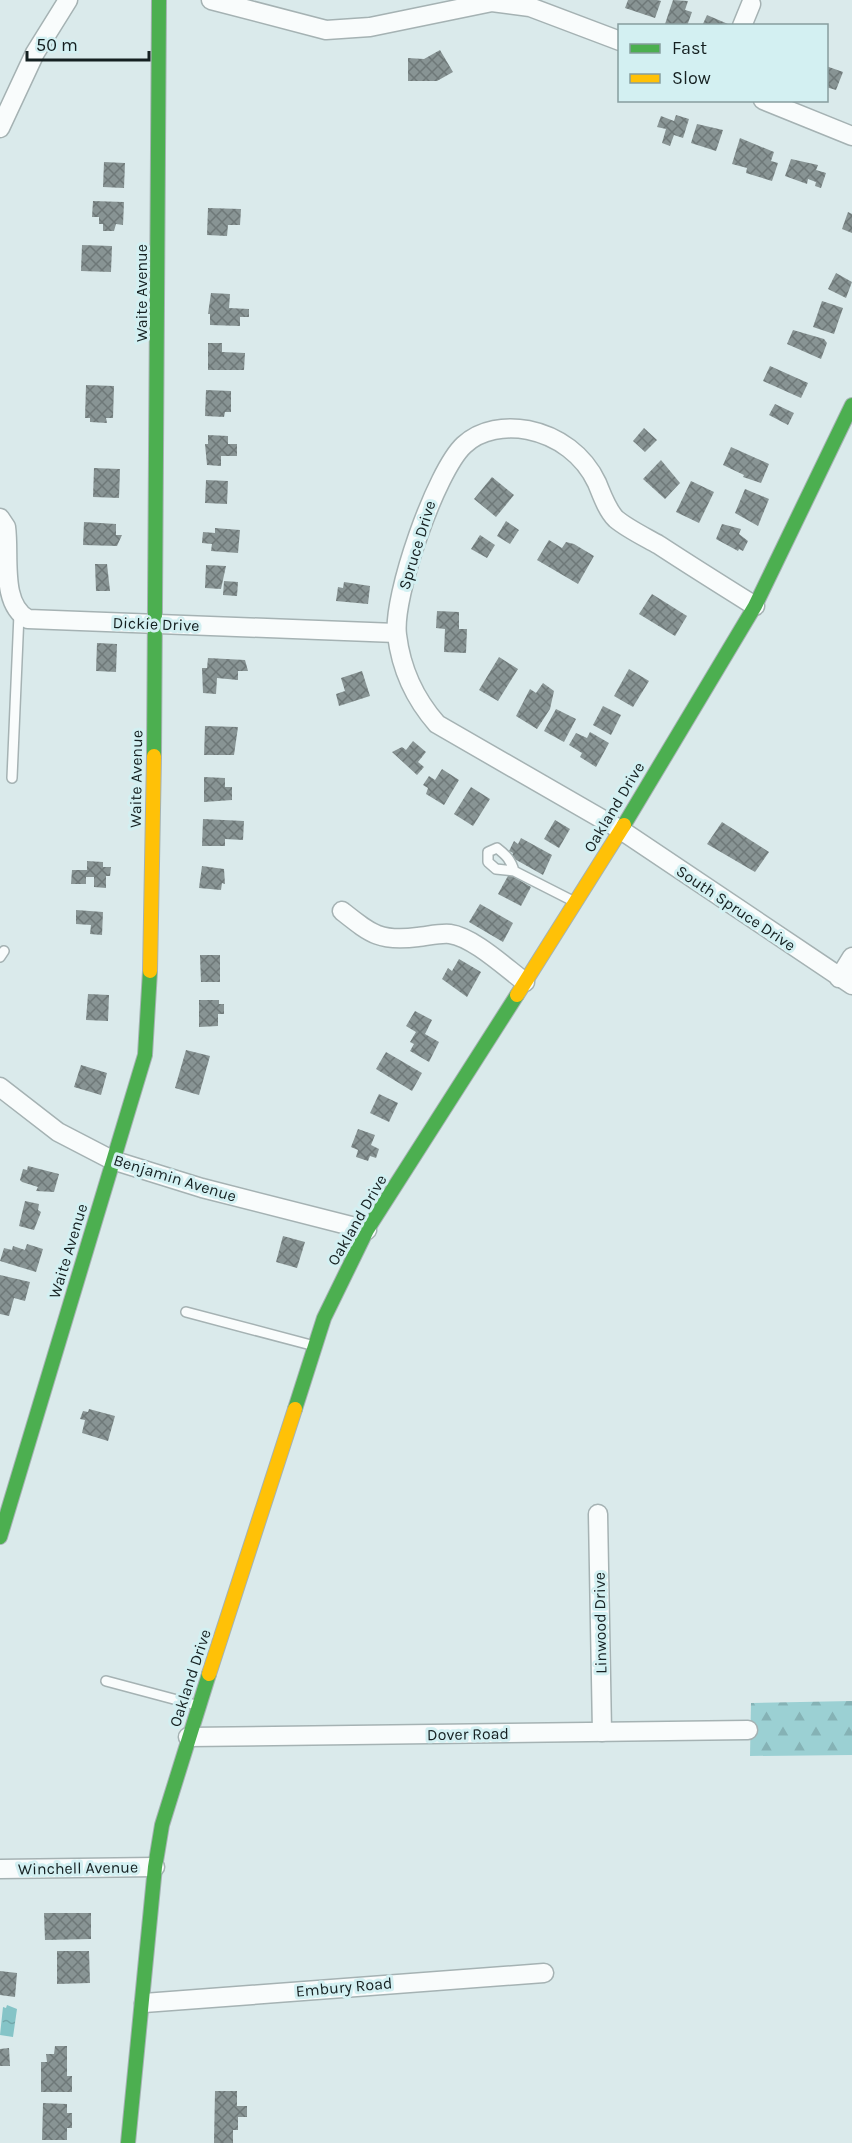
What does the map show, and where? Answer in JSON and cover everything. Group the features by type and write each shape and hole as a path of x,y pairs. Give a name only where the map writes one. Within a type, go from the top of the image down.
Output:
{"main road":[{"name":"Waite Avenue","path":"0,1537 7,1486 145,1054 150,1002 156,623 159,0"},
{"name":"Oakland Drive","path":"128,2143 144,2003 155,1867 162,1825 188,1737 306,1374 312,1346 335,1291 367,1230 621,830 755,606 852,405"}],"street":[{"path":"0,128 35,53 68,0"},
{"path":"211,0 326,30 370,27 492,2 530,7 618,40"},
{"path":"743,24 751,4"},
{"path":"768,102 852,136"},
{"name":"Spruce Drive","path":"621,830 437,724 421,706 411,686 396,633 398,608 421,527 434,492 464,445 480,434 500,428 526,429 550,436 575,452 593,474 616,518 755,606"},
{"path":"0,518 8,535 9,594 12,607 19,614"},
{"name":"Dickie Drive","path":"19,614 44,622 156,623 396,633"},
{"name":"South Spruce Drive","path":"621,830 846,981"},
{"path":"342,911 380,938 399,939 442,934 459,936 525,982"},
{"path":"846,981 852,957"},
{"name":"Benjamin Avenue","path":"0,1087 58,1132 112,1160 202,1188 367,1230"},
{"name":"Linwood Drive","path":"598,1514 602,1732"},
{"name":"Dover Road","path":"188,1737 748,1730"},
{"name":"Winchell Avenue","path":"0,1869 155,1867"},
{"name":"Embury Road","path":"144,2003 544,1973"}],"lane":[{"path":"12,778 19,614"},
{"path":"514,871 575,902"},
{"path":"186,1312 312,1346"},
{"path":"106,1681 198,1706"}],"green space":[{"path":"852,1701 852,1755 750,1756 751,1703"}],"water":[{"path":"7,2005 17,2009 13,2037 0,2035 3,2007 6,2008"}],"building":[{"path":"628,0 661,1 655,18 625,8"},
{"path":"673,0 688,1 685,10 692,12 688,24 665,24"},
{"path":"707,15 728,24 703,24"},
{"path":"440,50 453,72 437,81 408,81 408,58 424,59"},
{"path":"828,67 843,72 836,90 828,88"},
{"path":"676,115 689,119 683,138 674,135 670,146 662,143 666,129 657,127 661,116 674,121"},
{"path":"697,124 723,130 716,151 691,143"},
{"path":"740,138 774,152 771,161 778,163 772,181 746,173 747,168 732,164"},
{"path":"791,159 818,165 816,170 826,173 821,188 815,186 816,182 808,179 807,184 785,176"},
{"path":"104,162 125,163 124,188 103,187"},
{"path":"93,201 124,202 123,225 116,224 114,231 103,231 103,224 99,224 99,217 92,217"},
{"path":"208,208 241,209 240,225 228,225 227,236 207,235"},
{"path":"848,212 852,214 852,233 842,229"},
{"path":"82,245 112,246 111,272 81,271"},
{"path":"836,273 852,282 846,298 828,289"},
{"path":"211,293 230,294 229,308 249,309 249,317 240,317 240,326 210,325 210,314 208,314"},
{"path":"822,301 843,308 834,334 813,327"},
{"path":"793,330 824,339 827,343 821,359 787,344"},
{"path":"208,343 222,343 222,352 245,353 244,370 208,370"},
{"path":"770,366 808,383 801,398 763,381"},
{"path":"86,385 114,386 113,418 106,418 107,423 90,422 90,418 85,418"},
{"path":"206,390 231,391 231,412 225,412 224,417 205,416"},
{"path":"775,404 794,413 788,425 769,415"},
{"path":"644,428 657,440 645,452 633,441"},
{"path":"208,435 228,436 228,444 237,444 237,456 221,456 221,466 207,465 205,444 208,444"},
{"path":"731,447 769,464 761,483 743,477 744,475 723,465"},
{"path":"661,460 680,483 665,499 643,479"},
{"path":"94,468 120,469 119,498 93,497"},
{"path":"492,477 514,495 496,517 474,499"},
{"path":"206,480 228,481 227,504 205,503"},
{"path":"691,481 714,492 699,523 676,512"},
{"path":"745,489 769,499 758,526 735,513"},
{"path":"506,521 519,530 510,544 497,536"},
{"path":"84,522 116,524 116,535 122,535 117,546 83,545"},
{"path":"722,524 741,529 739,534 748,541 743,551 739,549 738,551 716,539"},
{"path":"215,528 240,530 238,553 211,551 212,544 202,543 203,532 215,533"},
{"path":"480,535 495,545 487,558 471,549"},
{"path":"549,540 562,548 566,542 574,544 594,556 578,584 537,560"},
{"path":"95,564 107,564 110,591 96,591"},
{"path":"206,565 226,566 221,589 205,588"},
{"path":"224,581 238,582 237,596 223,595"},
{"path":"344,582 370,586 368,604 336,601 338,587 343,588"},
{"path":"652,594 687,616 675,636 639,614"},
{"path":"437,611 459,612 459,629 467,629 466,653 444,652 445,629 436,628"},
{"path":"97,643 117,644 116,672 96,671"},
{"path":"499,657 518,669 498,701 479,690"},
{"path":"208,658 245,660 248,671 238,671 238,680 217,678 216,694 203,693 202,668 207,668"},
{"path":"629,669 649,681 633,707 614,696"},
{"path":"362,671 370,696 339,706 336,694 345,691 341,678"},
{"path":"543,683 554,691 550,709 537,729 516,716 530,689 536,693"},
{"path":"603,706 621,715 611,735 593,725"},
{"path":"556,709 576,719 564,742 544,731"},
{"path":"205,726 238,727 234,755 204,755"},
{"path":"590,732 609,743 596,767 580,757 582,753 569,745 576,733 587,738"},
{"path":"413,741 426,752 418,762 424,767 417,775 392,752 402,747 406,750"},
{"path":"442,769 459,780 444,805 426,794 428,788 423,785 429,776 435,780"},
{"path":"204,777 225,778 225,787 232,787 232,800 204,802"},
{"path":"471,787 490,799 473,826 454,814"},
{"path":"203,819 244,821 243,840 225,839 225,846 202,846"},
{"path":"555,820 570,829 559,848 544,839"},
{"path":"722,822 769,852 755,872 707,844"},
{"path":"521,838 552,855 543,875 511,857 513,853 509,851 514,841 518,844"},
{"path":"87,861 103,862 103,867 111,867 110,876 106,876 106,888 94,887 94,877 86,877 86,884 71,884 72,870 87,870"},
{"path":"202,866 224,869 225,884 222,883 221,890 199,888"},
{"path":"509,874 531,887 521,906 498,894"},
{"path":"480,904 513,923 503,942 469,922"},
{"path":"76,910 103,912 102,935 90,934 91,925 76,924"},
{"path":"200,955 220,955 220,982 201,982"},
{"path":"459,959 481,972 467,997 442,979 448,968 452,971"},
{"path":"88,994 109,995 108,1021 86,1020"},
{"path":"199,1000 219,1000 219,1004 224,1004 224,1014 218,1014 218,1026 199,1027"},
{"path":"415,1011 432,1020 425,1034 439,1042 429,1062 410,1051 414,1044 410,1042 416,1032 406,1026"},
{"path":"186,1050 210,1056 199,1095 175,1088"},
{"path":"386,1052 422,1073 412,1091 376,1069"},
{"path":"81,1065 107,1073 101,1095 74,1087"},
{"path":"379,1094 398,1103 389,1122 370,1113"},
{"path":"358,1129 375,1135 371,1145 379,1149 376,1158 370,1156 368,1161 356,1157 358,1150 351,1147"},
{"path":"28,1166 59,1174 54,1192 36,1191 38,1187 20,1180 23,1169 27,1170"},
{"path":"25,1201 39,1204 38,1210 41,1212 34,1230 19,1226"},
{"path":"283,1236 305,1242 297,1268 276,1262"},
{"path":"27,1244 43,1249 36,1272 0,1261 4,1248 12,1250 13,1246 25,1250"},
{"path":"0,1275 30,1282 25,1301 14,1298 9,1316 0,1314"},
{"path":"89,1409 115,1416 108,1441 82,1433 85,1420 80,1419 83,1411 88,1412"},
{"path":"44,1913 91,1913 91,1939 45,1940"},
{"path":"57,1951 89,1951 90,1983 57,1984"},
{"path":"0,1971 17,1973 15,1997 0,1995"},
{"path":"55,2046 67,2046 67,2076 72,2076 72,2092 41,2092 41,2062 47,2062 46,2054 54,2054"},
{"path":"9,2048 10,2066 0,2066 0,2049"},
{"path":"215,2091 237,2091 237,2106 247,2106 247,2117 238,2117 238,2130 233,2130 233,2143 214,2143"},
{"path":"43,2103 67,2104 67,2113 72,2113 72,2128 67,2128 67,2140 42,2140"}],"traffic: fast":[{"path":"154,756 159,0"},
{"path":"624,825 755,606 852,405"},
{"path":"0,1537 145,1055 150,971"},
{"path":"295,1409 324,1318 367,1230 517,995"},
{"path":"128,2143 155,1867 162,1825 209,1674"}],"traffic: slow":[{"path":"150,971 154,756"},
{"path":"517,995 624,825"},
{"path":"209,1674 295,1409"}]}
